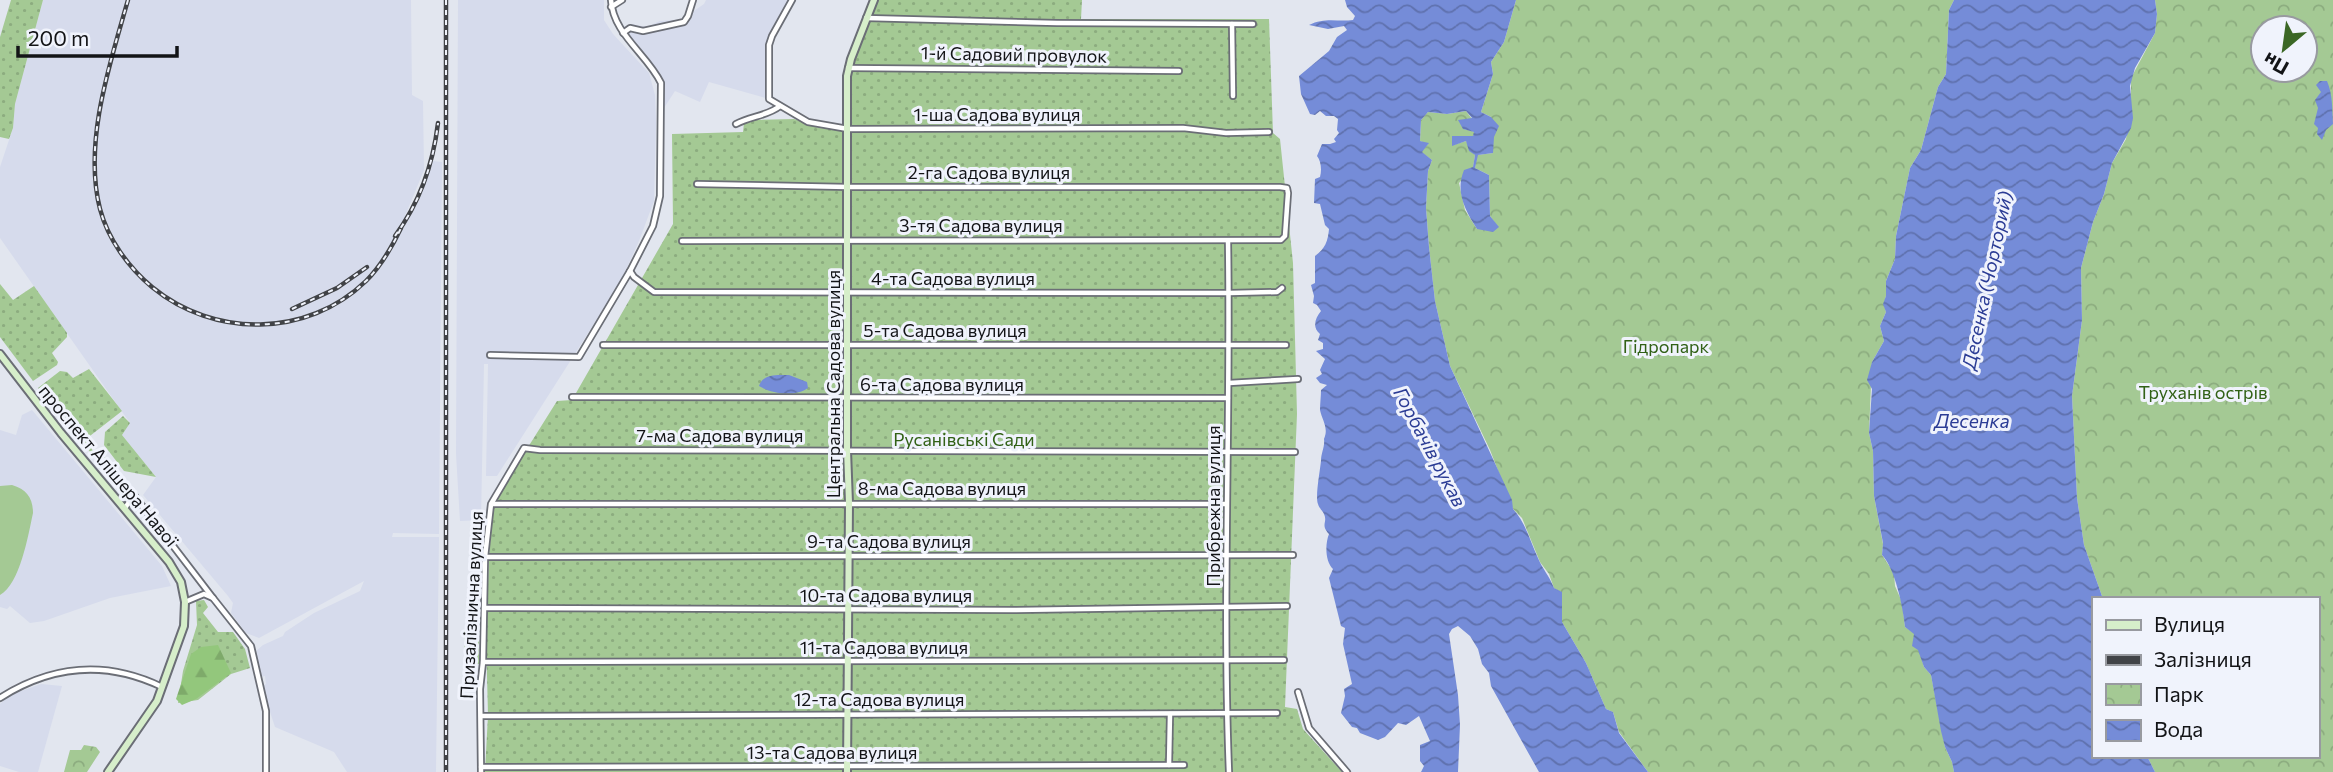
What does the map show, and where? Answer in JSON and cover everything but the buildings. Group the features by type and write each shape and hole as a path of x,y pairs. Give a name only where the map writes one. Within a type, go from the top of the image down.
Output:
{"main road":[{"name":"Центральна Садова вулиця","path":"847,770 848,68 874,0"},
{"name":"проспект Алішера Навої","path":"0,354 61,433 169,562 181,582 185,602"},
{"path":"108,772 154,707 163,688 184,626 185,602"}],"street":[{"path":"490,355 579,357 630,271 653,226 660,196 662,111 659,79 614,18 611,0"},
{"path":"611,7 622,0"},
{"path":"624,33 630,28 643,31 684,22 693,0"},
{"path":"736,124 747,118 773,112 780,106 769,99 769,45 792,0"},
{"path":"866,18 1253,24"},
{"path":"1233,24 1233,96"},
{"name":"1-й Садовий провулок","path":"848,68 1179,71"},
{"name":"1-ша Садова вулиця","path":"780,106 815,125 848,129 1183,128 1226,133 1269,132"},
{"name":"2-га Садова вулиця","path":"697,184 848,187 1280,187 1287,188 1288,193 1285,236 1280,240"},
{"name":"3-тя Садова вулиця","path":"682,241 1280,240"},
{"name":"Прибрежна вулиця","path":"1228,241 1226,504 1229,772"},
{"name":"4-та Садова вулиця","path":"630,271 654,292 1229,293 1277,292 1282,288"},
{"name":"5-та Садова вулиця","path":"603,345 1286,345"},
{"path":"1229,383 1298,379"},
{"name":"6-та Садова вулиця","path":"572,397 1228,398"},
{"name":"7-ма Садова вулиця","path":"524,448 1295,452"},
{"name":"Призалізнична вулиця","path":"481,769 482,635 485,557 491,504 524,448"},
{"path":"125,508 134,495 251,646 266,711 266,772"},
{"name":"8-ма Садова вулиця","path":"491,504 1226,504"},
{"name":"9-та Садова вулиця","path":"485,557 1293,555"},
{"path":"185,602 204,594 213,598"},
{"name":"10-та Садова вулиця","path":"485,608 848,610 1287,607"},
{"name":"11-та Садова вулиця","path":"483,662 1284,660"},
{"path":"0,698 31,682 72,669 111,671 145,679 163,688"},
{"path":"1298,692 1309,728 1348,772"},
{"path":"1169,765 1170,713"},
{"name":"12-та Садова вулиця","path":"481,716 1277,713"},
{"name":"13-та Садова вулиця","path":"481,769 847,770 1184,765"}],"shaded area":[{"path":"43,0 411,0 412,95 423,101 424,170 405,216 409,216 433,161 442,162 439,534 393,533 392,537 439,537 436,772 347,772 334,752 275,727 268,706 265,676 261,677 256,651 283,636 314,613 360,591 364,581 259,638 246,633 231,613 233,603 228,596 143,495 156,477 122,435 130,423 0,238 0,167 13,128 15,104"},
{"path":"458,0 604,0 604,20 613,34 649,73 655,95 656,123 654,201 639,241 620,283 497,476 486,476 488,364 484,364 481,520 460,521 456,454"},
{"path":"706,0 792,0 772,36 769,99 709,82 700,102 675,91 662,111 661,83 620,29 631,24 647,27 660,21 689,19 691,13"},
{"path":"32,410 162,566 171,586 110,598 44,621 30,623 10,606 7,609 0,607 0,430 16,435 22,415"},
{"path":"41,684 62,686 38,772 19,772 0,766 0,704 10,695"}],"green space":[{"path":"11,0 43,0 15,104 9,139 0,137 0,37"},
{"name":"Русанівські Сади","path":"877,0 1082,0 1081,19 1269,19 1273,133 1280,139 1293,263 1297,414 1285,707 1297,709 1303,729 1342,772 485,772 488,715 486,637 493,508 496,498 557,401 572,400 673,224 672,134 743,132 744,123 749,120 794,119 819,128 851,130 850,70"},
{"name":"Гідропарк","path":"1516,0 1954,0 1949,10 1946,74 1938,87 1921,150 1910,168 1896,236 1895,259 1886,281 1886,312 1880,326 1884,341 1872,362 1869,433 1873,451 1874,496 1883,544 1882,555 1894,573 1905,627 1914,633 1924,667 1931,675 1945,747 1954,772 1648,772 1619,732 1613,712 1606,709 1586,663 1562,622 1561,592 1554,588 1522,518 1513,509 1490,450 1450,366 1435,301 1426,208 1428,171 1432,160 1421,152 1428,144 1420,141 1421,120 1428,112 1447,114 1466,111 1472,119 1459,121 1464,129 1475,132 1473,136 1453,145 1466,141 1475,155 1473,168 1459,183 1465,210 1477,229 1498,227 1490,216 1489,175 1475,168 1477,155 1493,153 1491,117 1481,112 1493,74 1491,62 1504,42"},
{"name":"Труханів острів","path":"2155,0 2333,0 2333,772 2155,772 2148,758 2319,758 2319,597 2102,597 2084,545 2077,498 2072,396 2082,320 2081,268 2112,163 2126,139 2131,107 2131,78 2155,33"},
{"path":"0,284 13,300 34,286 67,333 67,337 52,353 57,365 33,381 0,337"},
{"path":"89,369 122,411 86,439 93,451 100,450 131,493 130,496 126,496 38,388 60,371 67,372 73,378"},
{"path":"123,416 130,423 122,435 156,477 124,471 104,445 105,432"},
{"path":"12,485 28,495 33,513 18,570 13,581 0,595 0,486"},
{"path":"204,600 208,607 203,613 218,632 233,632 245,649 250,668 231,674 198,700 178,703 183,671 197,625 196,601"},
{"path":"464,630 479,630 479,664 465,664"},
{"path":"218,645 231,673 196,699 182,705 176,699 191,654 201,647"},
{"path":"84,745 96,747 100,752 87,772 64,772 70,750 81,750"}],"water":[{"name":"Горбачів рукав","path":"1345,0 1516,0 1504,42 1491,62 1493,74 1481,112 1491,117 1499,126 1494,137 1493,153 1478,155 1475,168 1489,175 1490,216 1499,227 1493,232 1477,229 1461,193 1461,178 1464,170 1473,167 1475,155 1469,151 1466,141 1452,146 1452,136 1473,136 1474,132 1463,129 1458,120 1472,118 1466,111 1447,114 1428,112 1421,120 1420,141 1429,143 1422,152 1432,160 1428,171 1426,208 1435,301 1450,366 1512,500 1513,509 1525,526 1554,588 1562,592 1562,622 1586,663 1606,709 1613,712 1619,733 1648,772 1539,772 1491,686 1489,673 1482,664 1478,649 1470,636 1458,626 1449,634 1460,725 1458,772 1421,772 1424,766 1420,761 1420,745 1430,741 1419,716 1406,725 1398,723 1385,737 1378,740 1360,733 1341,713 1344,689 1352,684 1343,644 1345,628 1341,626 1329,578 1333,569 1328,562 1329,534 1325,528 1324,514 1317,501 1326,431 1320,410 1321,390 1327,385 1316,378 1322,374 1320,370 1325,359 1316,351 1323,349 1315,326 1321,311 1313,303 1311,285 1315,283 1315,256 1325,244 1329,229 1325,225 1320,204 1314,203 1315,179 1320,177 1321,171 1317,156 1322,144 1336,142 1334,139 1339,133 1338,119 1334,116 1326,116 1320,111 1315,115 1310,114 1301,94 1299,76 1329,51 1337,37 1347,30 1344,26 1328,29 1309,25 1326,20 1353,20 1355,16"},
{"name":"Десенка","path":"1954,0 2155,0 2155,33 2135,68 2130,86 2133,118 2131,128 2112,163 2081,268 2082,320 2072,396 2077,498 2084,545 2102,597 2092,597 2092,758 2148,758 2155,772 1954,772 1941,731 1931,675 1924,667 1918,650 1912,646 1914,634 1905,627 1894,578 1882,555 1883,543 1874,496 1873,451 1869,433 1872,389 1867,380 1872,362 1884,341 1880,326 1886,312 1883,304 1886,281 1895,259 1896,236 1910,168 1921,150 1938,87 1946,74 1949,10"},
{"path":"2327,81 2332,102 2333,124 2326,130 2322,140 2314,124 2318,108 2315,100 2321,92 2316,85"},
{"path":"789,375 807,382 808,388 797,393 784,393 759,386 767,377"}],"railway":[{"path":"128,0 101,103 95,157 96,184 100,209 114,242 135,271 152,287 177,304 203,316 231,323 289,321 316,313 342,300 366,281 386,256 401,228"},
{"path":"446,0 446,772"},
{"path":"395,236 412,210 424,182 433,154 438,123"},
{"path":"292,309 337,288 367,267"}],"water label":[{"name":"Десенка (Чорторий)","path":"1987,280"}]}
